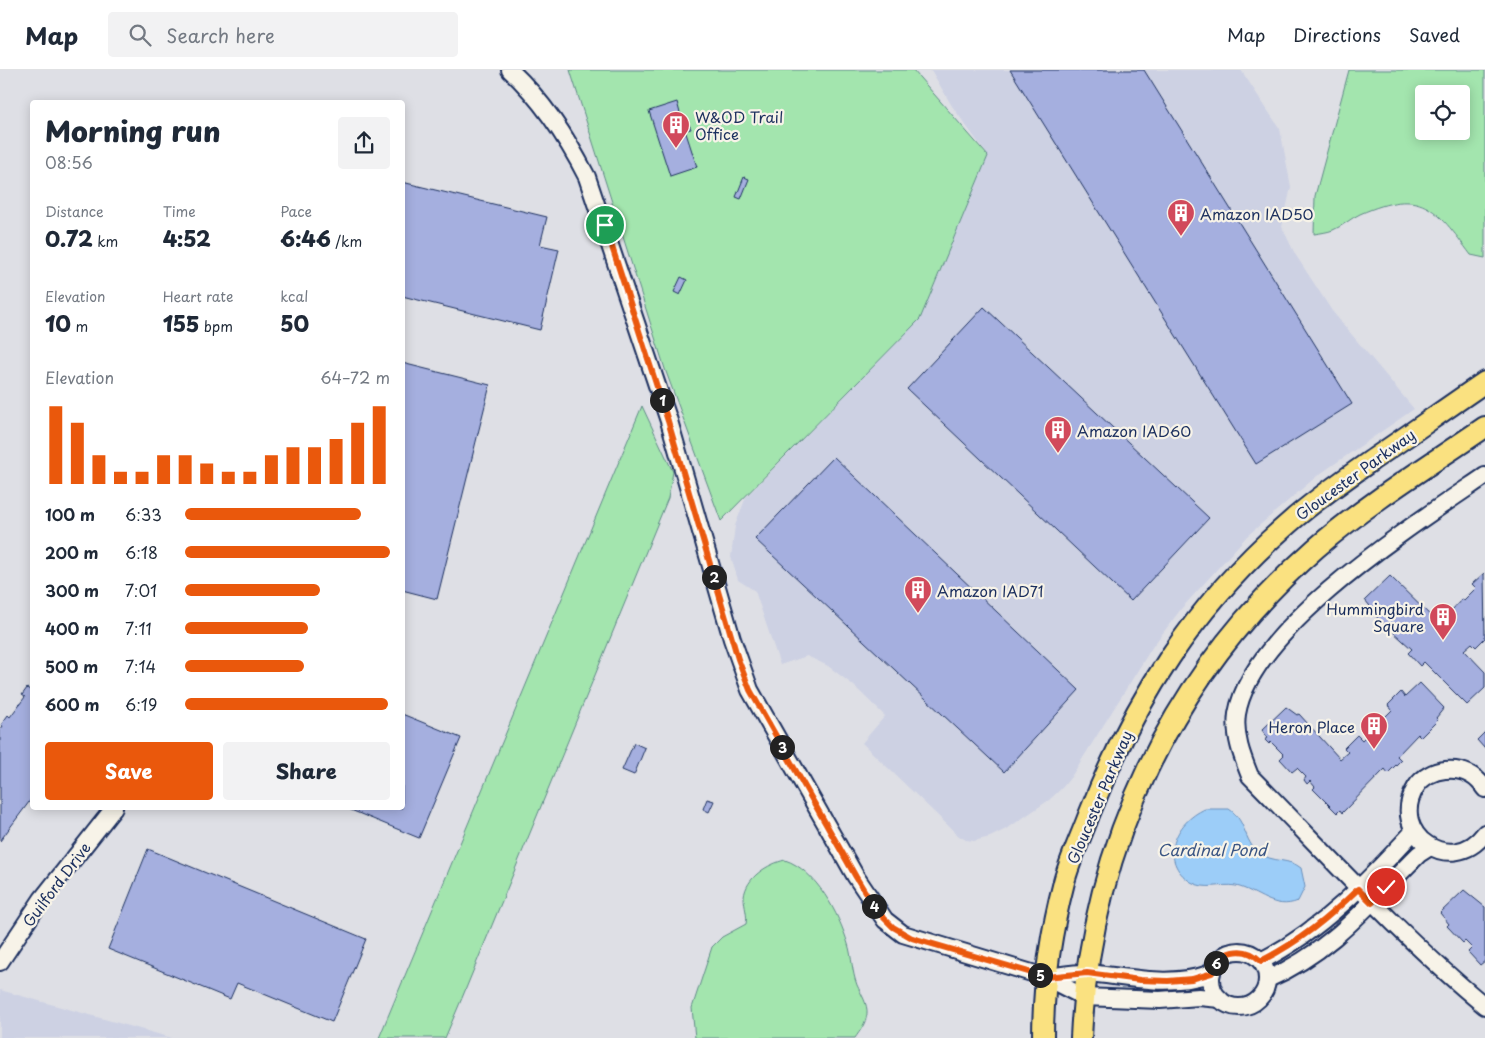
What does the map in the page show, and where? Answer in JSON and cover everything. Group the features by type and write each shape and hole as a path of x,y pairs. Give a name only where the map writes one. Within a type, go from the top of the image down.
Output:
{"main road":[{"name":"Gloucester Parkway","path":"1043,1038 1046,977 1064,880 1114,755 1145,694 1175,647 1206,607 1248,561 1288,523 1328,490 1485,382"},
{"path":"1081,1038 1084,997 1096,915 1113,856 1131,806 1175,715 1211,662 1249,614 1317,547 1354,518 1485,427"}],"street":[{"path":"510,70 548,111 571,146 586,176 605,225 668,421 738,659 760,709 856,877 885,920 903,934 1046,977 1084,997 1160,1000 1199,997 1220,1000 1232,1006 1252,1004 1263,995 1268,979 1261,961 1251,953 1233,951 1221,957 1212,973 1212,987 1220,1000"},
{"path":"1485,476 1386,544 1330,588 1280,639 1248,681 1237,714 1236,734 1241,755 1250,776 1372,903 1447,974 1485,1006"},
{"path":"1485,789 1476,778 1464,772 1452,769 1439,770 1418,784 1412,795 1409,807 1410,820 1414,832 1430,847 1453,852 1464,850 1476,844 1485,833"},
{"name":"Guilford Drive","path":"0,962 42,899 112,810"},
{"path":"1261,961 1304,936 1358,889 1414,832"},
{"path":"1268,979 1312,956 1342,934 1419,854 1430,847"},
{"path":"1046,977 1087,973 1140,980 1168,981 1192,979 1212,973"}],"shaded area":[{"path":"931,70 1241,70 1280,129 1291,187 1282,227 1295,254 1332,311 1414,409 1317,476 1247,536 1181,609 1153,646 1071,777 1062,788 1049,800 1008,828 990,837 974,841 966,840 959,836 862,743 885,716 853,685 828,666 807,656 780,665 755,591 738,580 731,557 735,526 746,497 920,319 988,156 952,106"},
{"path":"0,990 172,1038 0,1038"}],"green space":[{"path":"570,70 913,70 988,156 920,319 721,521 665,369"},
{"path":"1349,70 1485,70 1485,258 1471,255 1436,214 1425,206 1413,202 1398,202 1381,206 1360,214 1333,230 1314,234 1315,196"},
{"path":"642,406 673,472 668,498 462,998 445,1038 379,1038"},
{"path":"785,860 807,873 816,883 825,894 839,920 848,944 855,980 866,1007 867,1014 861,1030 855,1038 695,1038 692,1008 712,947 722,937 746,924 747,917 744,897 753,878 765,868"}],"water":[{"name":"Cardinal Pond","path":"1205,809 1229,809 1239,819 1250,843 1259,853 1301,868 1305,887 1298,901 1281,904 1236,886 1197,885 1181,873 1175,864 1174,842 1186,823 1194,815"}],"building":[{"name":"Amazon IAD50","path":"1010,70 1144,70 1352,404 1256,464"},
{"name":"W&OD Trail Office","path":"677,102 683,124 688,122 691,129 685,130 697,167 670,176 649,111"},
{"path":"744,177 749,179 741,199 736,197"},
{"path":"405,183 547,217 540,245 559,249 540,330 405,297"},
{"path":"681,277 687,280 680,295 674,292"},
{"name":"Amazon IAD60","path":"984,307 1209,518 1131,601 907,389"},
{"path":"405,364 490,385 437,599 405,591"},
{"name":"Amazon IAD71","path":"834,457 1079,690 1004,772 755,539"},
{"name":"Hummingbird Square","path":"1484,573 1485,638 1476,647 1472,643 1464,650 1485,672 1485,688 1467,705 1424,662 1420,666 1408,653 1412,649 1372,613 1374,611 1365,600 1390,576 1439,624 1462,599 1464,600 1476,588 1472,584"},
{"name":"Heron Place","path":"1420,683 1444,708 1436,718 1438,720 1421,737 1418,734 1397,756 1401,760 1388,773 1385,769 1342,813 1340,810 1337,813 1313,789 1315,787 1310,781 1307,784 1304,780 1306,777 1297,768 1292,772 1280,759 1284,755 1271,742 1269,744 1265,740 1268,738 1262,730 1286,707 1297,715 1299,714 1340,759 1348,752 1344,748 1357,735 1362,740 1392,710 1388,705 1401,692 1405,697"},
{"path":"27,688 30,690 30,801 0,841 0,730 8,715 10,717 25,697 22,695"},
{"path":"405,715 461,738 419,838 351,810 405,810"},
{"path":"1485,732 1485,749 1477,740"},
{"path":"634,743 645,748 634,775 622,770"},
{"path":"707,799 714,801 709,812 703,809"},
{"path":"148,849 366,939 332,1022 237,983 230,999 108,949"},
{"path":"1464,890 1485,907 1485,961 1480,965 1468,952 1472,948 1465,941 1463,943 1447,926 1449,924 1440,913"}],"place":[{"name":"W&OD Trail Office","path":"676,149"},
{"name":"Amazon IAD50","path":"1181,237"},
{"name":"Amazon IAD60","path":"1058,454"},
{"name":"Amazon IAD71","path":"918,614"},
{"name":"Hummingbird Square","path":"1443,641"},
{"name":"Heron Place","path":"1374,750"}],"route":[{"path":"605,225 668,421 738,659 750,690 856,877 876,910 893,927 912,938 1046,977 1087,973 1108,977 1168,981 1192,979 1212,973 1221,957 1233,951 1251,953 1261,961 1297,942 1330,916 1358,889 1372,903 1386,887"}]}
